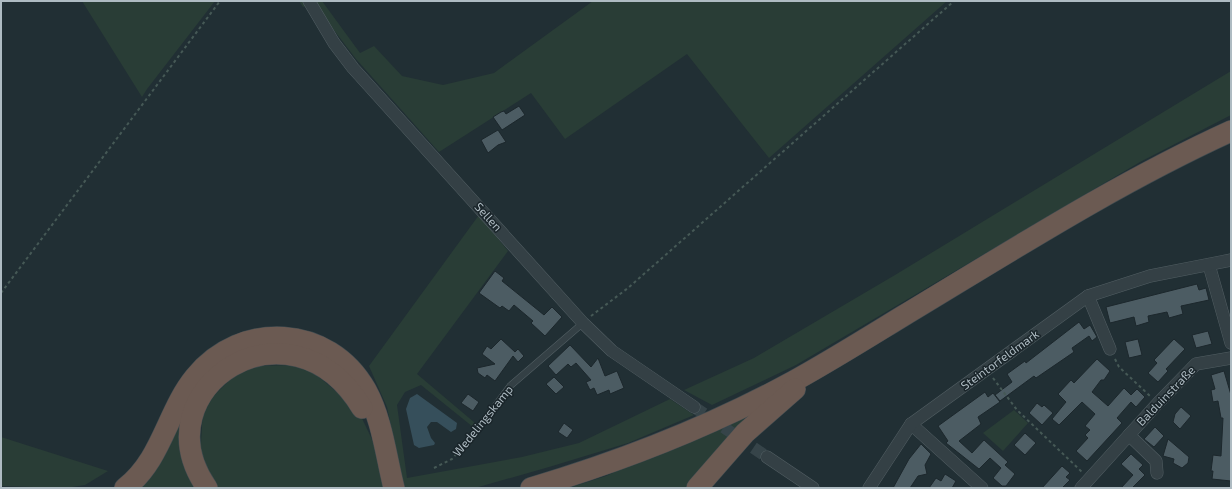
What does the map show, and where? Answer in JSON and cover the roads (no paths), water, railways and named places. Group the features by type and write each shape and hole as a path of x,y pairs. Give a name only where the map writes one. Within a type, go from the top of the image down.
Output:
{"highway":[{"path":"531,488 609,463 697,428 792,382 1082,209 1152,171 1231,131"},
{"path":"125,488 148,463 185,392 201,370 230,348 261,337 280,336 304,340 327,350 346,364 361,382 373,405 394,488"},
{"path":"207,488 198,473 191,448 191,429 198,402 210,385 225,370 245,359 260,355 276,354 297,356 320,366 334,375 347,387 358,401 386,456"},
{"path":"697,488 745,433 827,362"}],"street":[{"name":"Sellen","path":"309,1 334,43 353,68 583,323 612,350 694,407"},
{"name":"Steintorfeldmark","path":"869,488 912,424 1088,296 1150,276 1231,260"},
{"path":"1209,265 1231,342"},
{"path":"1088,296 1110,349"},
{"name":"Balduinstraße","path":"1085,484 1158,403 1196,364 1231,358"},
{"path":"912,424 982,488"},
{"name":"Balduinstraße","path":"1129,436 1156,461 1157,473"},
{"path":"767,456 813,488"}],"lane":[{"name":"Wedelingskamp","path":"484,421 510,386 583,323"}],"water":[{"path":"417,394 457,423 456,429 451,432 437,422 431,422 427,427 431,438 435,443 434,445 419,448 414,445 406,409 410,398"}],"tunnel":[{"path":"694,407 767,457"}]}
